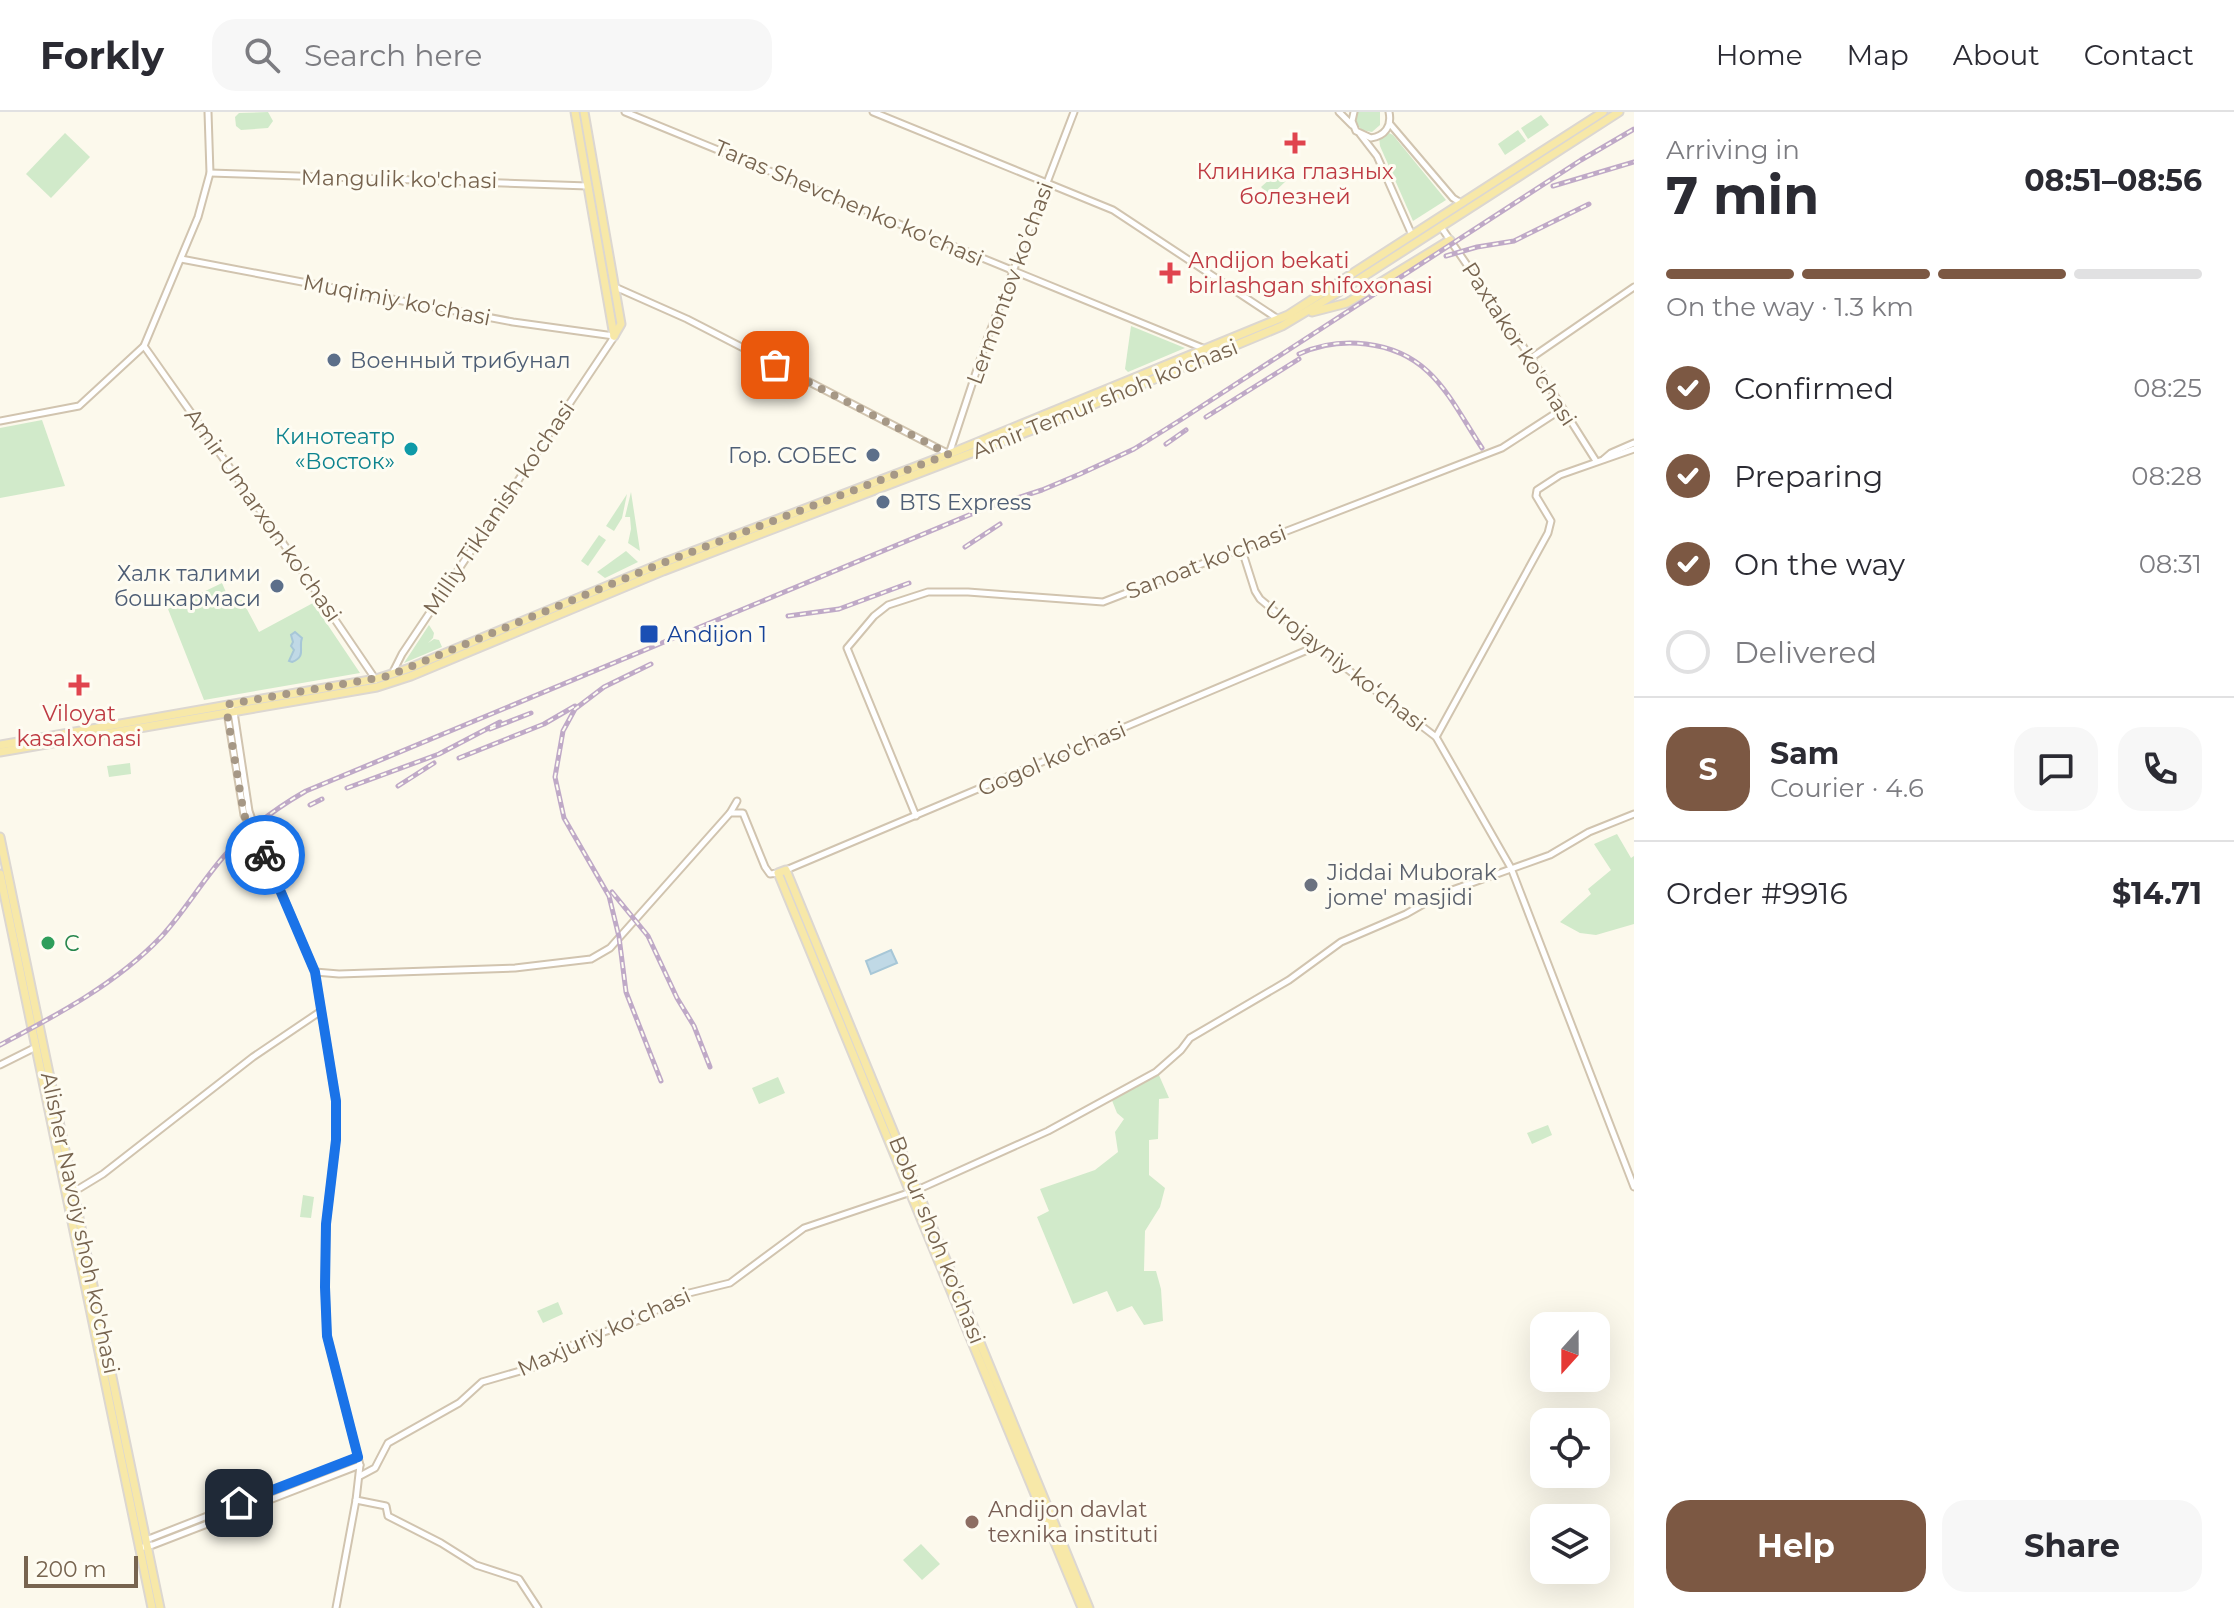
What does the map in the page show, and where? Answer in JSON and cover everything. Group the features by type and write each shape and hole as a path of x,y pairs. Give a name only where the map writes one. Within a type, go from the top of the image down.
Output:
{"main road":[{"path":"575,112 614,336"},
{"path":"584,112 621,324 614,336"},
{"name":"Amir Temur shoh ko'chasi","path":"950,458 1278,319 1350,282 1412,235 1603,112"},
{"name":"Amir Temur shoh ko'chasi","path":"376,683 662,568 1208,358 1282,326 1619,112"},
{"path":"1350,282 1357,287 1367,286 1441,239 1450,240"},
{"path":"1304,313 1347,303 1450,240"},
{"path":"0,752 376,683"},
{"path":"0,745 230,709"},
{"name":"Alisher Navoiy shoh ko'chasi","path":"0,837 106,1370 143,1544 160,1608"},
{"name":"Bobur shoh ko'chasi","path":"782,872 1087,1608"},
{"name":"Alisher Navoiy shoh ko'chasi","path":"0,874 58,1138"},
{"name":"Alisher Navoiy shoh ko'chasi","path":"143,1544 152,1608"}],"street":[{"path":"0,421 79,406 144,346 198,217 210,173 208,112"},
{"name":"Taras Shevchenko ko'chasi","path":"625,112 1206,350"},
{"path":"873,112 1113,210 1278,319"},
{"name":"Lermontov ko’chasi","path":"950,458 1013,272 1074,112"},
{"path":"1339,112 1377,156 1412,235"},
{"path":"1354,112 1354,127"},
{"path":"1360,134 1377,137 1387,130 1389,112"},
{"path":"1390,124 1453,198 1462,204"},
{"name":"Mangulik ko'chasi","path":"210,173 588,186"},
{"name":"Paxtakor ko'chasi","path":"1441,227 1531,358 1596,461"},
{"name":"Muqimiy ko'chasi","path":"181,259 513,322 614,336"},
{"path":"614,286 687,319 950,458"},
{"path":"1531,358 1634,287"},
{"name":"Milliy Tiklanish ko'chasi","path":"393,678 410,643 614,336"},
{"name":"Amir Umarxon ko'chasi","path":"144,346 285,546 376,683"},
{"name":"Sanoat ko'chasi","path":"916,816 847,648 874,616 888,605 928,592 1103,602 1502,448 1562,409"},
{"path":"1604,459 1634,443"},
{"path":"1634,449 1560,475 1537,490 1536,496 1551,521 1548,533 1436,737 1511,868 1634,1187"},
{"name":"Urоjayniy koʻchasi","path":"1241,547 1260,599 1436,737"},
{"name":"Gogol ko'chasi","path":"782,872 1317,646"},
{"path":"230,709 244,815 261,845 315,972 336,1101 337,1120 326,1224 327,1336 360,1465 336,1608"},
{"path":"315,972 339,974 515,968 591,959 610,948 730,813 737,801"},
{"path":"730,813 743,813 770,874 782,872"},
{"name":"Maxjuriy koʻchasi","path":"360,1476 375,1468 388,1443 459,1403 482,1382 534,1367 583,1339 646,1317 681,1295 730,1283 804,1228 913,1191 1048,1131 1147,1077 1164,1065 1190,1038 1289,980 1341,942 1389,923 1441,894 1550,855 1589,832 1634,814"},
{"path":"69,1189 80,1188 103,1174 253,1057 321,1011"},
{"path":"0,1065 36,1047"},
{"path":"143,1544 358,1457"},
{"path":"143,1544 360,1465"},
{"path":"356,1500 386,1506 388,1516 476,1565 519,1579 538,1608"}],"green space":[{"path":"268,112 273,121 268,128 241,130 236,126 235,117 239,113"},
{"path":"1357,112 1380,112 1380,125 1372,132 1362,130 1355,122"},
{"path":"1541,115 1549,125 1528,139 1521,128"},
{"path":"1518,130 1526,141 1505,155 1498,144"},
{"path":"1387,132 1393,135 1446,200 1413,221 1380,146 1379,137"},
{"path":"65,133 90,157 51,198 26,174"},
{"path":"1278,172 1286,181 1270,196 1261,187"},
{"path":"1131,326 1185,348 1128,372 1125,369"},
{"path":"42,420 65,486 0,498 0,428"},
{"path":"631,492 640,551 628,543 630,517 625,517"},
{"path":"627,494 622,518 614,531 606,526"},
{"path":"599,535 606,540 588,566 581,561"},
{"path":"626,551 638,562 605,578 597,572"},
{"path":"222,583 231,604 242,600 259,632 313,603 360,673 204,700 168,609"},
{"path":"429,625 434,633 428,643 439,640 442,647 404,663"},
{"path":"130,763 131,774 109,777 107,766"},
{"path":"1617,834 1631,858 1634,856 1634,924 1596,935 1580,933 1560,922 1591,894 1588,889 1611,870 1594,844"},
{"path":"1158,1073 1169,1098 1159,1099 1158,1139 1149,1140 1149,1175 1165,1188 1160,1207 1145,1231 1144,1271 1156,1271 1161,1289 1163,1321 1144,1325 1132,1306 1117,1312 1107,1291 1073,1304 1037,1217 1049,1211 1040,1189 1095,1170 1118,1152 1115,1132 1124,1119 1117,1113 1111,1098"},
{"path":"778,1077 785,1093 759,1104 752,1088"},
{"path":"1548,1125 1552,1135 1532,1144 1527,1133"},
{"path":"303,1195 314,1197 311,1218 300,1217"},
{"path":"558,1302 563,1314 543,1323 537,1311"},
{"path":"353,1462 353,1465 165,1538 164,1535"},
{"path":"921,1544 940,1564 922,1580 903,1560"}],"water":[{"path":"295,632 302,638 301,652 292,662 289,661 294,650 291,635"},
{"path":"891,950 897,963 871,974 866,961"}],"railway":[{"path":"0,1045 64,1010 144,954 178,917 234,845 263,820 306,791 986,508 1042,490 1134,449 1581,160 1634,129"},
{"path":"1553,186 1634,162"},
{"path":"1446,256 1514,241 1589,204"},
{"path":"1299,354 1332,344 1348,343 1389,349 1407,357 1436,380 1482,448"},
{"path":"1206,417 1299,359"},
{"path":"1166,444 1186,430"},
{"path":"965,547 1000,524"},
{"path":"788,616 839,609 909,583"},
{"path":"651,664 604,687 575,709 563,731 555,777 564,818 609,896 619,937 626,992 661,1081"},
{"path":"459,758 544,724 575,706"},
{"path":"490,729 531,713"},
{"path":"347,788 439,754 500,722"},
{"path":"398,786 434,763"},
{"path":"310,805 322,799"},
{"path":"612,892 648,936 694,1026 710,1067"}],"way so far":[{"path":"265,855 244,815 227,713 229,704 388,676 660,564 949,454 775,365"}],"place":[{"name":"Клиника глазных болезней","path":"1295,143"},
{"name":"Аndijon bekati birlashgan shifoxonasi","path":"1170,273"},
{"name":"Военный трибунал","path":"334,360"},
{"name":"Кинотеатр «Восток»","path":"411,449"},
{"name":"Гор. СОБЕС","path":"873,455"},
{"name":"BTS Express","path":"883,502"},
{"name":"Халк талими бошкармаси","path":"277,586"},
{"name":"Andijon 1","path":"649,634"},
{"name":"Viloyat kasalxonasi","path":"79,685"},
{"name":"Jiddai Muborak jome' masjidi","path":"1311,885"},
{"name":"С","path":"48,943"},
{"name":"Andijon davlat texnika instituti","path":"972,1522"}],"route":[{"path":"239,1503 358,1457 327,1336 326,1224 336,1140 336,1101 315,972 265,855"}]}
